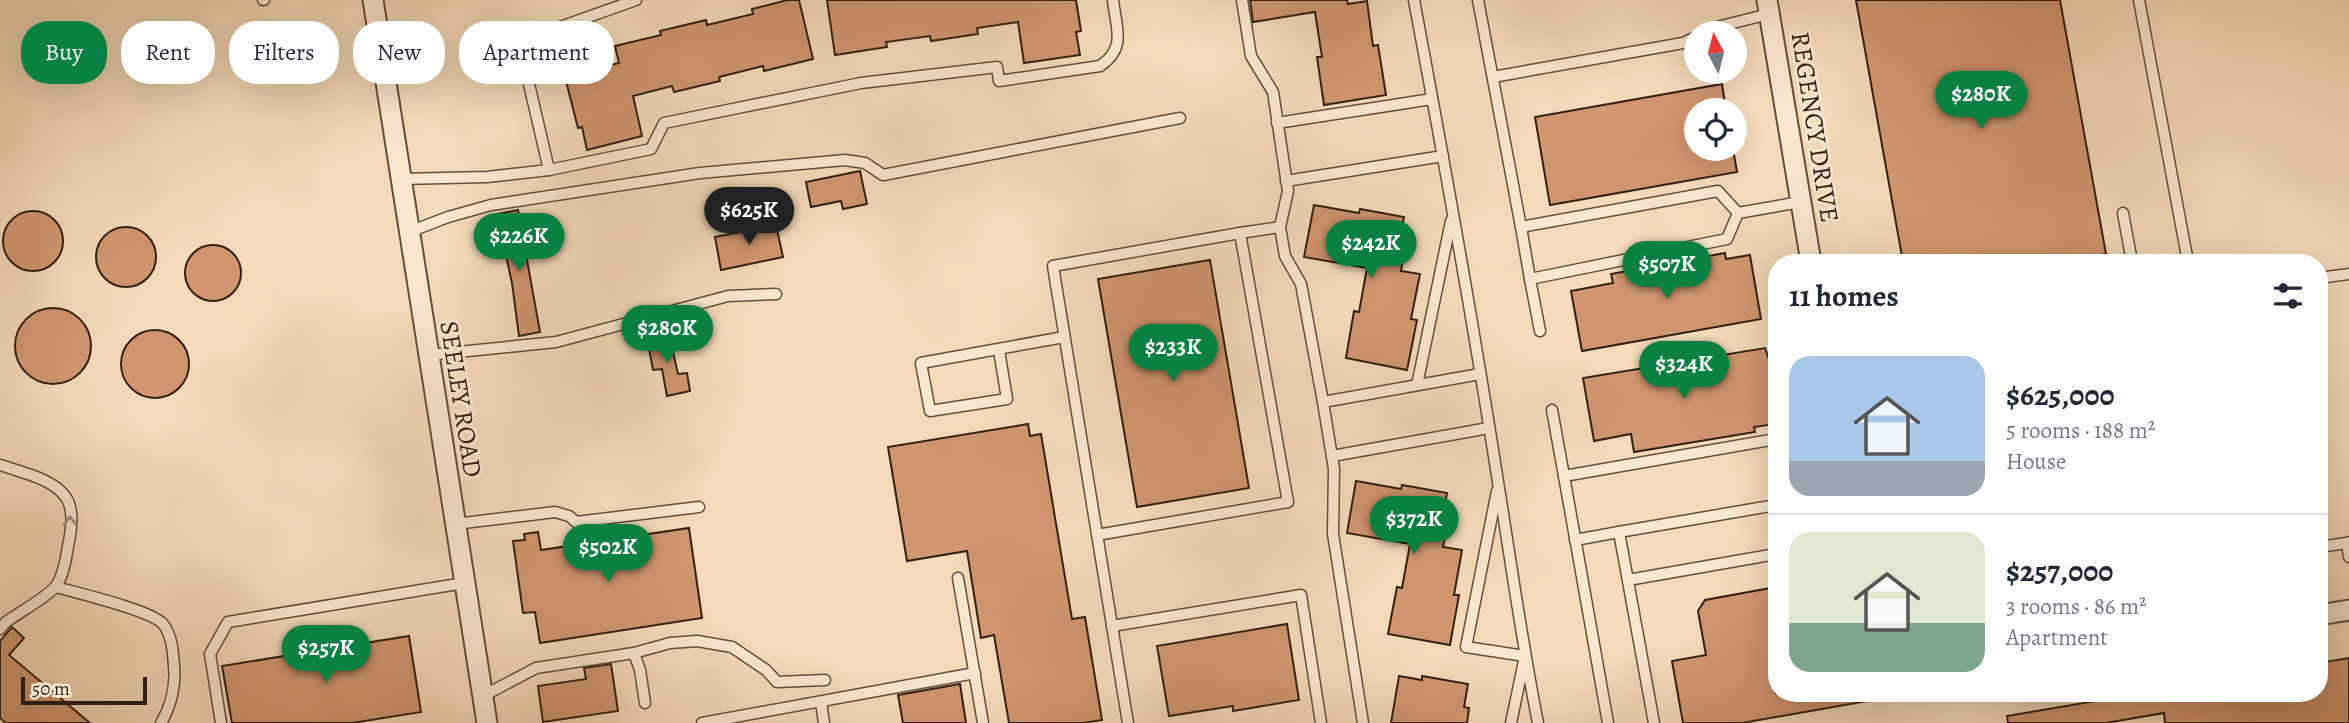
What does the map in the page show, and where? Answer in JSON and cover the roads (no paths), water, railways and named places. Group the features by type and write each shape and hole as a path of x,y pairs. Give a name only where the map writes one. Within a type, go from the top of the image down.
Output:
{"street":[{"name":"SEELEY ROAD","path":"373,0 487,723"},
{"name":"REGENCY DRIVE","path":"1768,7 1810,254"},
{"path":"2328,614 2349,610"}],"lane":[{"path":"549,170 526,71 529,43 560,27 636,0"},
{"path":"400,179 487,177 549,170 650,149 664,123 861,83 997,67 999,81 1100,66 1111,58 1118,46 1113,0"},
{"path":"1242,0 1251,56 1273,92 1288,191 1280,227 1286,256 1301,284 1323,402 1334,469 1333,534 1363,723"},
{"path":"1414,0 1453,213 1538,723"},
{"path":"1478,0 1540,331"},
{"path":"2139,0 2187,254"},
{"path":"1732,21 1768,7"},
{"path":"1493,77 1684,43"},
{"path":"1277,123 1432,99"},
{"path":"409,233 448,217 491,205 700,173 845,160 865,163 883,175 1180,118"},
{"path":"1286,181 1443,156"},
{"path":"1521,227 1718,191 1738,213"},
{"path":"1738,213 1800,202"},
{"path":"1417,385 1453,213"},
{"path":"1530,278 1727,239 1738,213"},
{"path":"2123,213 2131,254"},
{"path":"1128,723 1053,266 1280,227"},
{"path":"1097,535 1287,502 1240,233"},
{"path":"2328,277 2349,274"},
{"path":"428,355 556,342 728,296 776,294"},
{"path":"999,350 1007,399 930,411 921,363 1064,337"},
{"path":"1323,402 1480,374"},
{"path":"1552,410 1608,723"},
{"path":"1332,456 1489,428"},
{"path":"1563,476 1768,440"},
{"path":"0,466 47,481 61,489 72,516 65,564 56,587 0,629"},
{"path":"1498,482 1466,647 1525,656"},
{"path":"1575,540 1768,506"},
{"path":"454,524 555,512 569,516 576,522 699,507"},
{"path":"1619,532 1654,723"},
{"path":"2328,546 2348,543 2349,557"},
{"path":"1628,580 1768,555"},
{"path":"958,578 983,723"},
{"path":"221,723 209,654 228,622 464,583"},
{"path":"56,587 146,614 163,624 172,644 174,681 162,723"},
{"path":"1112,626 1301,595 1321,723"},
{"path":"482,696 536,668 634,653 670,643 697,641 732,647 766,670 777,682 825,680"},
{"path":"634,653 640,670 645,703"},
{"path":"1511,723 1525,656"},
{"path":"702,723 975,673"},
{"path":"821,702 824,723"}]}
